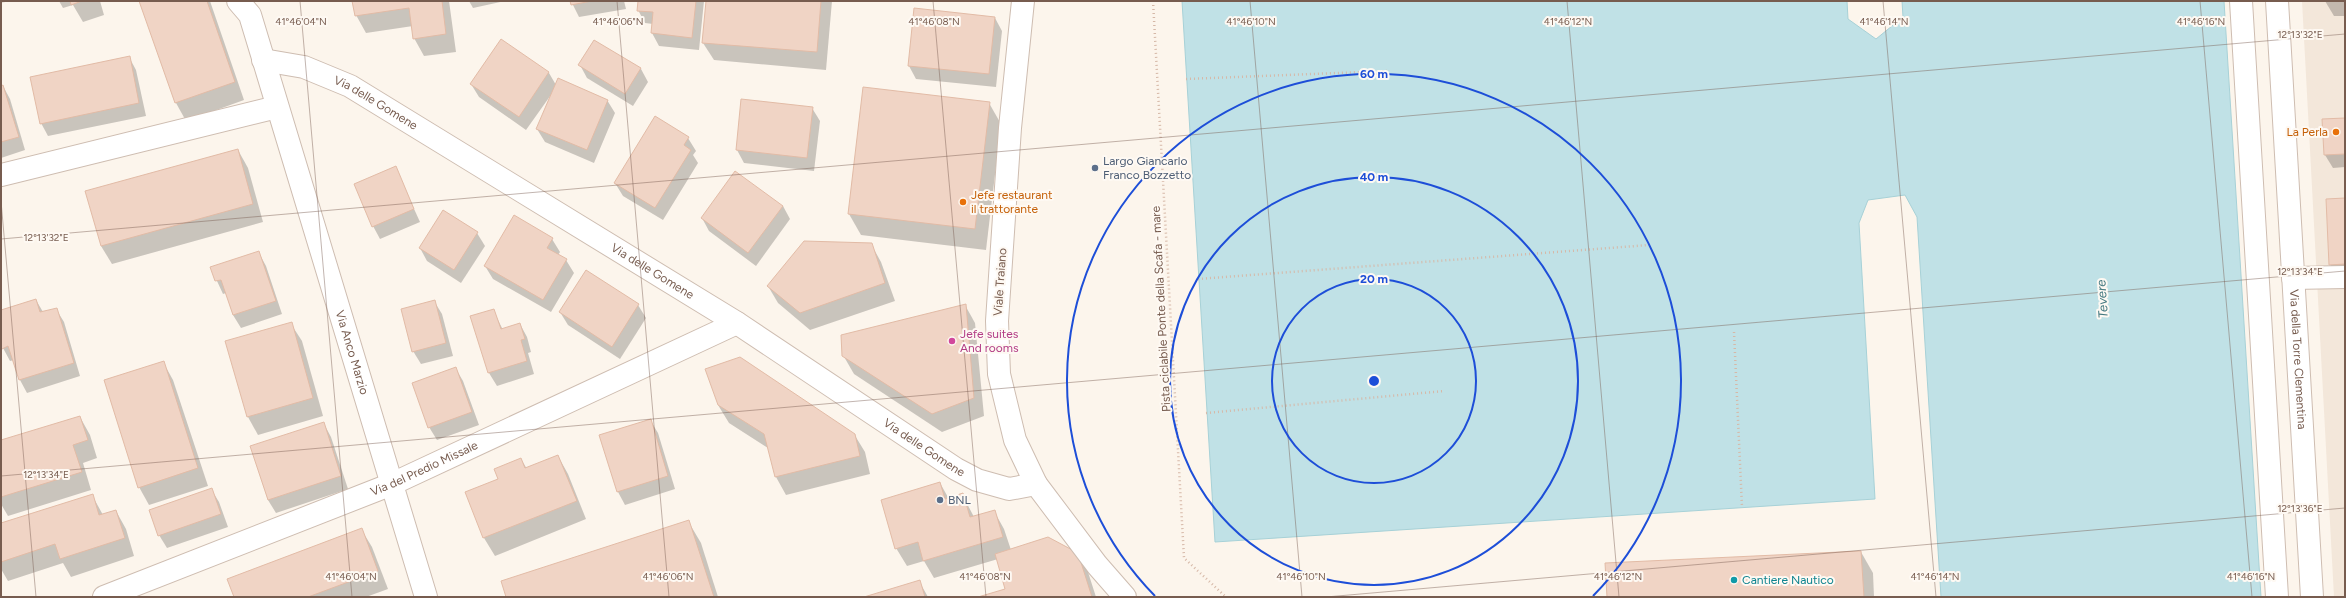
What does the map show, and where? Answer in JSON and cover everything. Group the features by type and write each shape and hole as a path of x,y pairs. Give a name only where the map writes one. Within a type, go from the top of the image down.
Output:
{"street":[{"name":"Via Anco Marzio","path":"238,1 250,15 426,597"},
{"name":"Viale Traiano","path":"1023,1 1008,158 996,346 1001,387 1017,445 1036,484 1097,565 1125,597"},
{"path":"2241,1 2277,597"},
{"name":"Via della Torre Clementina","path":"2277,1 2312,597"},
{"name":"Via delle Gomene","path":"263,60 304,67 350,86 737,323 966,475 986,483 1009,489 1036,484"},
{"path":"1,175 277,107"},
{"path":"2293,278 2345,277"},
{"name":"Via del Predio Missale","path":"104,597 392,484 737,323"}],"path":[{"name":"Pista ciclabile Ponte della Scafa - mare","path":"1153,1 1184,558 1226,597"},
{"path":"1186,79 1388,71"},
{"path":"1198,278 1649,246"},
{"path":"1734,332 1742,507"},
{"path":"1206,413 1444,391"}],"shaded area":[{"path":"2302,1 2345,1 2345,597 2334,597"}],"water":[{"name":"Tevere","path":"1182,1 1847,1 1848,19 1876,39 1903,17 1902,1 2224,1 2261,597 1941,597 1917,217 1905,195 1868,200 1859,223 1875,499 1215,542"}],"building":[{"path":"70,1 82,1 71,5"},
{"path":"139,1 207,1 235,82 175,103"},
{"path":"352,1 442,1 446,34 413,39 409,8 355,16"},
{"path":"570,1 592,1 571,5"},
{"path":"638,1 696,1 692,38 651,33 653,12 637,11"},
{"path":"706,1 821,1 817,52 702,43"},
{"path":"914,8 995,17 989,74 908,66"},
{"path":"501,39 549,72 519,117 470,84"},
{"path":"594,40 641,68 625,94 578,65"},
{"path":"130,56 139,103 40,124 30,77"},
{"path":"558,78 608,100 587,150 536,129"},
{"path":"3,85 19,137 1,142 1,86"},
{"path":"863,87 990,102 975,229 848,214"},
{"path":"741,99 813,107 807,158 736,150"},
{"path":"655,116 689,137 684,145 691,150 655,208 614,183"},
{"path":"2345,118 2345,154 2324,155 2322,119"},
{"path":"238,149 253,204 101,246 85,191"},
{"path":"396,166 414,209 372,227 354,184"},
{"path":"735,171 783,206 748,253 701,218"},
{"path":"2345,198 2345,264 2329,265 2326,199"},
{"path":"443,210 478,232 454,270 419,248"},
{"path":"514,215 553,238 547,248 567,259 543,300 484,266"},
{"path":"804,241 872,243 885,283 800,313 767,286"},
{"path":"259,251 276,301 233,315 221,280 215,281 210,267"},
{"path":"586,270 639,304 612,347 559,312"},
{"path":"36,299 40,312 57,308 74,363 19,380 8,346 2,349 1,346 1,310"},
{"path":"435,300 446,343 412,352 401,309"},
{"path":"966,304 974,398 932,414 842,356 841,335"},
{"path":"494,309 501,329 520,323 525,339 521,340 527,361 488,373 470,316"},
{"path":"292,322 313,398 247,417 225,341"},
{"path":"740,357 855,434 860,456 775,477 764,434 718,405 705,369"},
{"path":"164,361 198,468 138,488 104,380"},
{"path":"456,367 472,412 428,428 412,383"},
{"path":"80,416 88,440 73,445 82,472 1,497 1,440"},
{"path":"651,419 668,476 617,492 599,435"},
{"path":"324,422 341,476 268,500 250,446"},
{"path":"558,455 577,501 483,538 465,492 498,479 494,469 521,458 525,468"},
{"path":"940,482 945,499 963,493 970,517 995,510 1003,537 923,561 918,542 895,549 881,500"},
{"path":"212,488 221,514 158,536 149,510"},
{"path":"93,494 99,515 116,510 125,538 60,559 55,544 1,562 1,523"},
{"path":"689,520 714,597 506,597 501,581"},
{"path":"362,528 378,571 308,597 234,597 227,579"},
{"path":"1048,537 1078,553 1092,597 978,597 1005,589 995,554"},
{"name":"Cantiere Nautico","path":"1861,551 1864,597 1607,597 1605,563"},
{"path":"920,580 925,597 864,597"}],"place":[{"name":"La Perla","path":"2336,132"},
{"name":"Largo Giancarlo Franco Bozzetto","path":"1095,168"},
{"name":"Jefe restaurant il trattorante","path":"963,202"},
{"name":"Jefe suites And rooms","path":"952,341"},
{"name":"BNL","path":"940,500"},
{"name":"Cantiere Nautico","path":"1734,580"}]}
